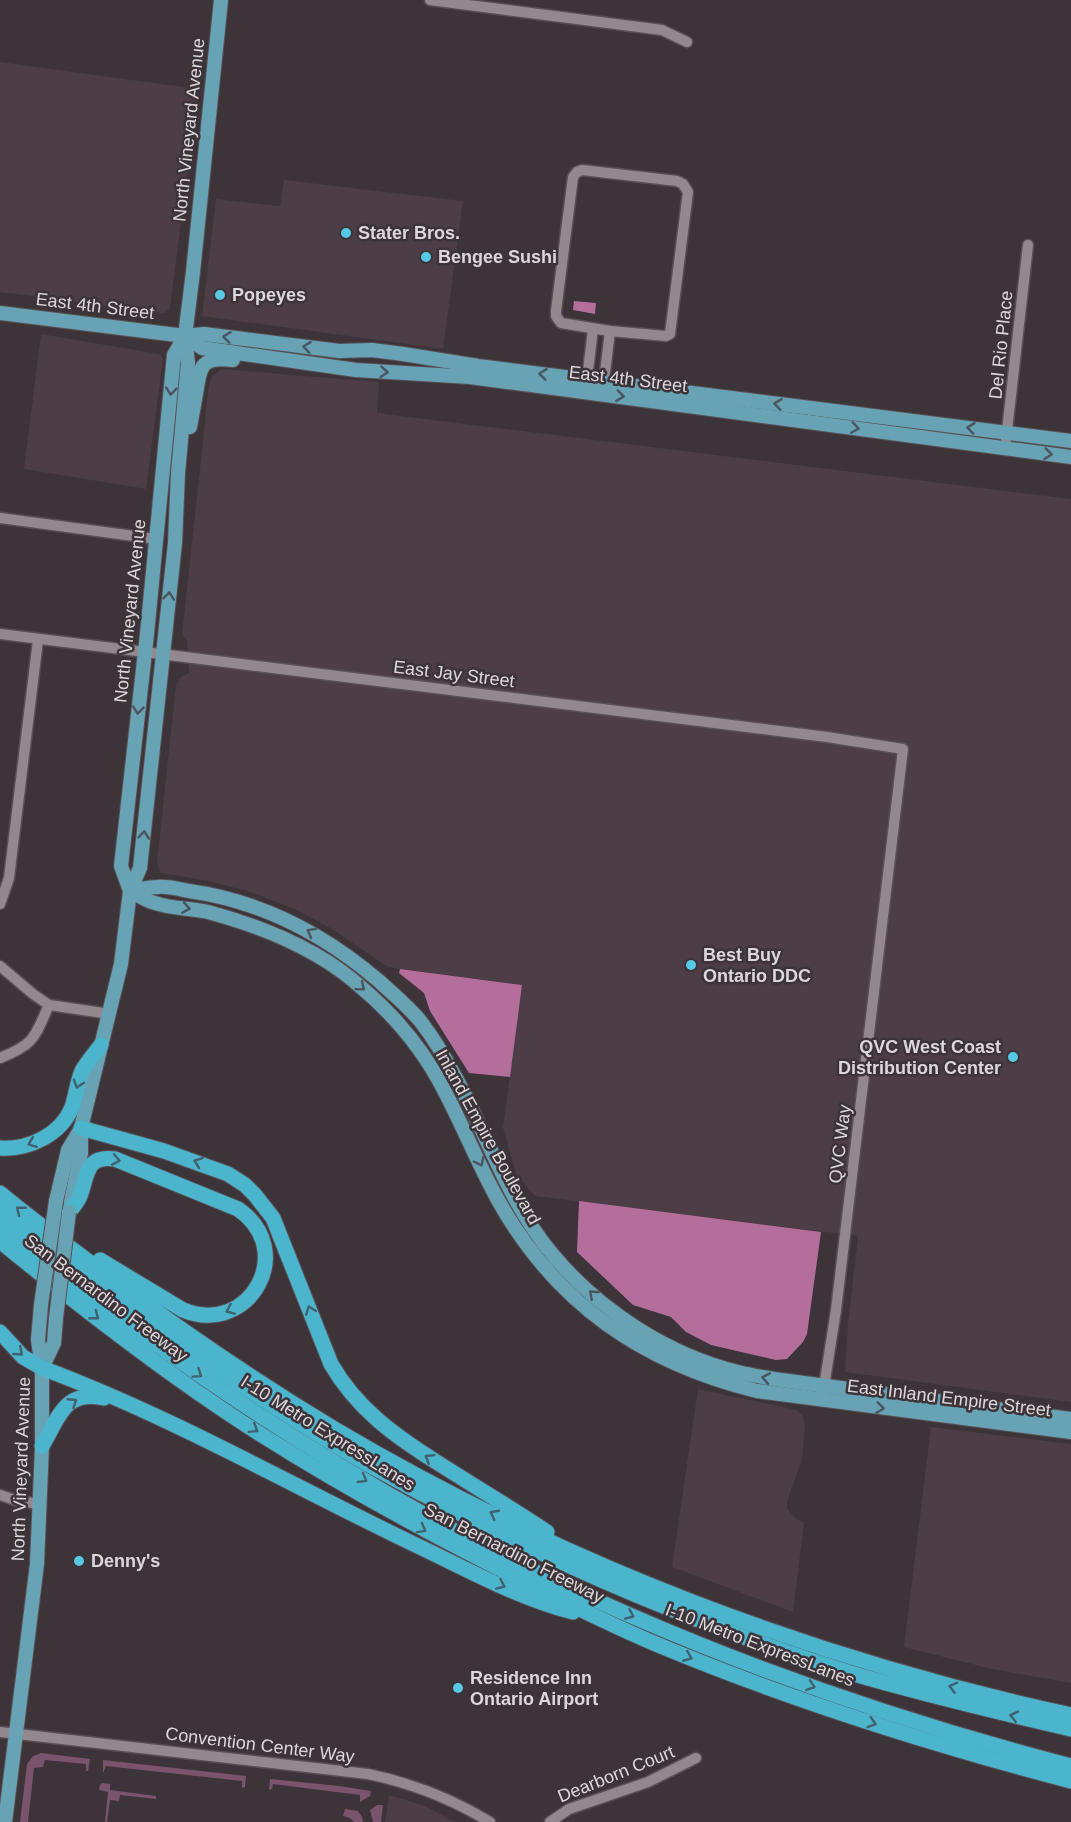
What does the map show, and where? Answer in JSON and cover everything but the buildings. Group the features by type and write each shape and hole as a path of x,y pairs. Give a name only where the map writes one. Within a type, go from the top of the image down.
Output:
{"highway":[{"path":"0,1148 18,1148 34,1143 59,1125 71,1110 82,1072 101,1045"},
{"path":"81,1128 190,1159 228,1174 245,1185 263,1203 273,1218 328,1357 342,1382 363,1408 415,1449 585,1557"},
{"path":"40,1225 183,1310 194,1314 210,1316 230,1311 252,1296 263,1276 264,1246 257,1228 248,1216 232,1206 126,1162 106,1158 93,1163 85,1177 80,1198 69,1212"},
{"name":"San Bernardino Freeway","path":"0,1193 178,1328 288,1400 337,1430 537,1536 722,1613 830,1651 938,1683 1071,1715"},
{"name":"I-10 Metro ExpressLanes","path":"0,1210 79,1272 180,1344 273,1406 366,1463 512,1539 622,1589 854,1674 1071,1729"},
{"name":"I-10 Metro ExpressLanes","path":"0,1226 120,1318 251,1409 364,1480 499,1554 595,1600 731,1657 899,1717 1015,1752 1071,1766"},
{"name":"San Bernardino Freeway","path":"0,1241 128,1341 243,1422 311,1465 432,1534 596,1617 697,1660 815,1704 1003,1763 1071,1781"},
{"path":"0,1332 23,1357 42,1368 124,1402 190,1433 390,1533 550,1607 596,1617"},
{"path":"42,1446 65,1406 72,1401 90,1396 124,1402"},
{"path":"1003,1763 1030,1780 1071,1790"}],"main road":[{"name":"North Vineyard Avenue","path":"42,1368 54,1343 69,1212 81,1153 81,1128 121,964 130,891 140,868 175,543 188,363 185,336 221,0"},
{"name":"East 4th Street","path":"0,313 185,336 204,334 339,351 372,350 1071,441"},
{"name":"North Vineyard Avenue","path":"130,891 121,866 174,355 185,336"},
{"name":"East 4th Street","path":"185,336 202,348 344,368 470,377 1071,457"},
{"path":"181,441 189,429 200,369 207,363 221,359 326,372 344,368"},
{"path":"164,461 171,475 168,526 175,543"},
{"name":"Inland Empire Boulevard","path":"130,891 158,886 241,902 287,919 326,940 388,989 421,1022 457,1080 507,1185 524,1215 554,1256 590,1293 634,1326 677,1350 737,1372 824,1385"},
{"name":"Inland Empire Boulevard","path":"130,891 154,903 203,911 235,919 264,930 298,945 332,965 361,987 388,1012 418,1047 444,1089 497,1199 538,1259 569,1294 613,1330 657,1356 721,1382 757,1391 822,1400"},
{"name":"North Vineyard Avenue","path":"5,1822 37,1564 42,1446 42,1368 38,1340 41,1305 56,1201 68,1150 81,1128"},
{"name":"East Inland Empire Street","path":"824,1385 1071,1419"},
{"name":"East Inland Empire Street","path":"822,1400 1071,1432"}],"street":[{"path":"430,0 662,30 687,42"},
{"path":"582,170 677,181 683,184 688,192 670,334 666,336 593,329 561,323 556,316 573,177 582,170"},
{"name":"Del Rio Place","path":"1005,448 1028,245"},
{"path":"587,379 593,329"},
{"path":"604,381 610,331"},
{"path":"0,518 156,539"},
{"name":"East Jay Street","path":"0,634 827,737 903,749"},
{"path":"0,904 9,878 38,639"},
{"name":"QVC Way","path":"822,1400 837,1299 903,749"},
{"path":"0,966 49,1005 110,1014"},
{"path":"0,1058 19,1050 32,1041 49,1005"},
{"path":"0,1495 40,1504"},
{"name":"Convention Center Way","path":"0,1732 368,1774 433,1792 490,1822"},
{"name":"Dearborn Court","path":"550,1822 568,1809 648,1782 696,1758"}],"shaded area":[{"path":"0,62 198,89 170,308 167,311 163,313 0,292"},
{"path":"284,180 463,201 443,349 202,316 216,199 280,206"},
{"path":"574,301 596,303 595,314 573,310"},
{"path":"41,334 159,354 163,359 146,489 24,469"},
{"path":"222,369 379,382 377,413 1071,499 1071,1402 845,1372 858,1236 535,1196 516,1174 503,1128 522,985 388,967 332,929 297,910 251,892 208,881 161,873 157,863 176,685 181,677 189,673 187,641 182,635 209,385 211,377"},
{"path":"400,969 522,985 510,1077 469,1073 430,1011 424,993 399,973"},
{"path":"579,1201 821,1232 807,1334 803,1342 787,1359 776,1360 711,1345 686,1332 671,1317 633,1305 577,1252"},
{"path":"698,1389 797,1410 802,1415 805,1424 802,1460 787,1501 787,1508 796,1519 804,1523 793,1612 672,1567"},
{"path":"931,1427 1071,1444 1071,1683 992,1669 904,1647"},
{"path":"41,1753 90,1759 88,1771 86,1771 86,1764 45,1760 43,1767 34,1768 28,1822 20,1822 27,1764 33,1756"},
{"path":"103,1760 246,1776 245,1787 242,1788 242,1781 106,1766 103,1773"},
{"path":"270,1779 371,1791 370,1796 360,1802 360,1795 273,1784 272,1789 269,1790"},
{"path":"102,1783 110,1784 110,1790 156,1796 156,1799 120,1795 119,1801 110,1800 107,1822 105,1822 108,1792 99,1790"},
{"path":"389,1795 422,1805 455,1822 385,1822"},
{"path":"377,1805 383,1805 381,1822 373,1822 370,1810"},
{"path":"345,1809 358,1811 363,1822 354,1822 343,1816"}],"place":[{"name":"Stater Bros.","path":"346,233"},
{"name":"Bengee Sushi","path":"426,257"},
{"name":"Popeyes","path":"220,295"},
{"name":"Best Buy Ontario DDC","path":"691,965"},
{"name":"QVC West Coast Distribution Center","path":"1013,1057"},
{"name":"Denny's","path":"79,1561"},
{"name":"Residence Inn Ontario Airport","path":"458,1688"}]}
